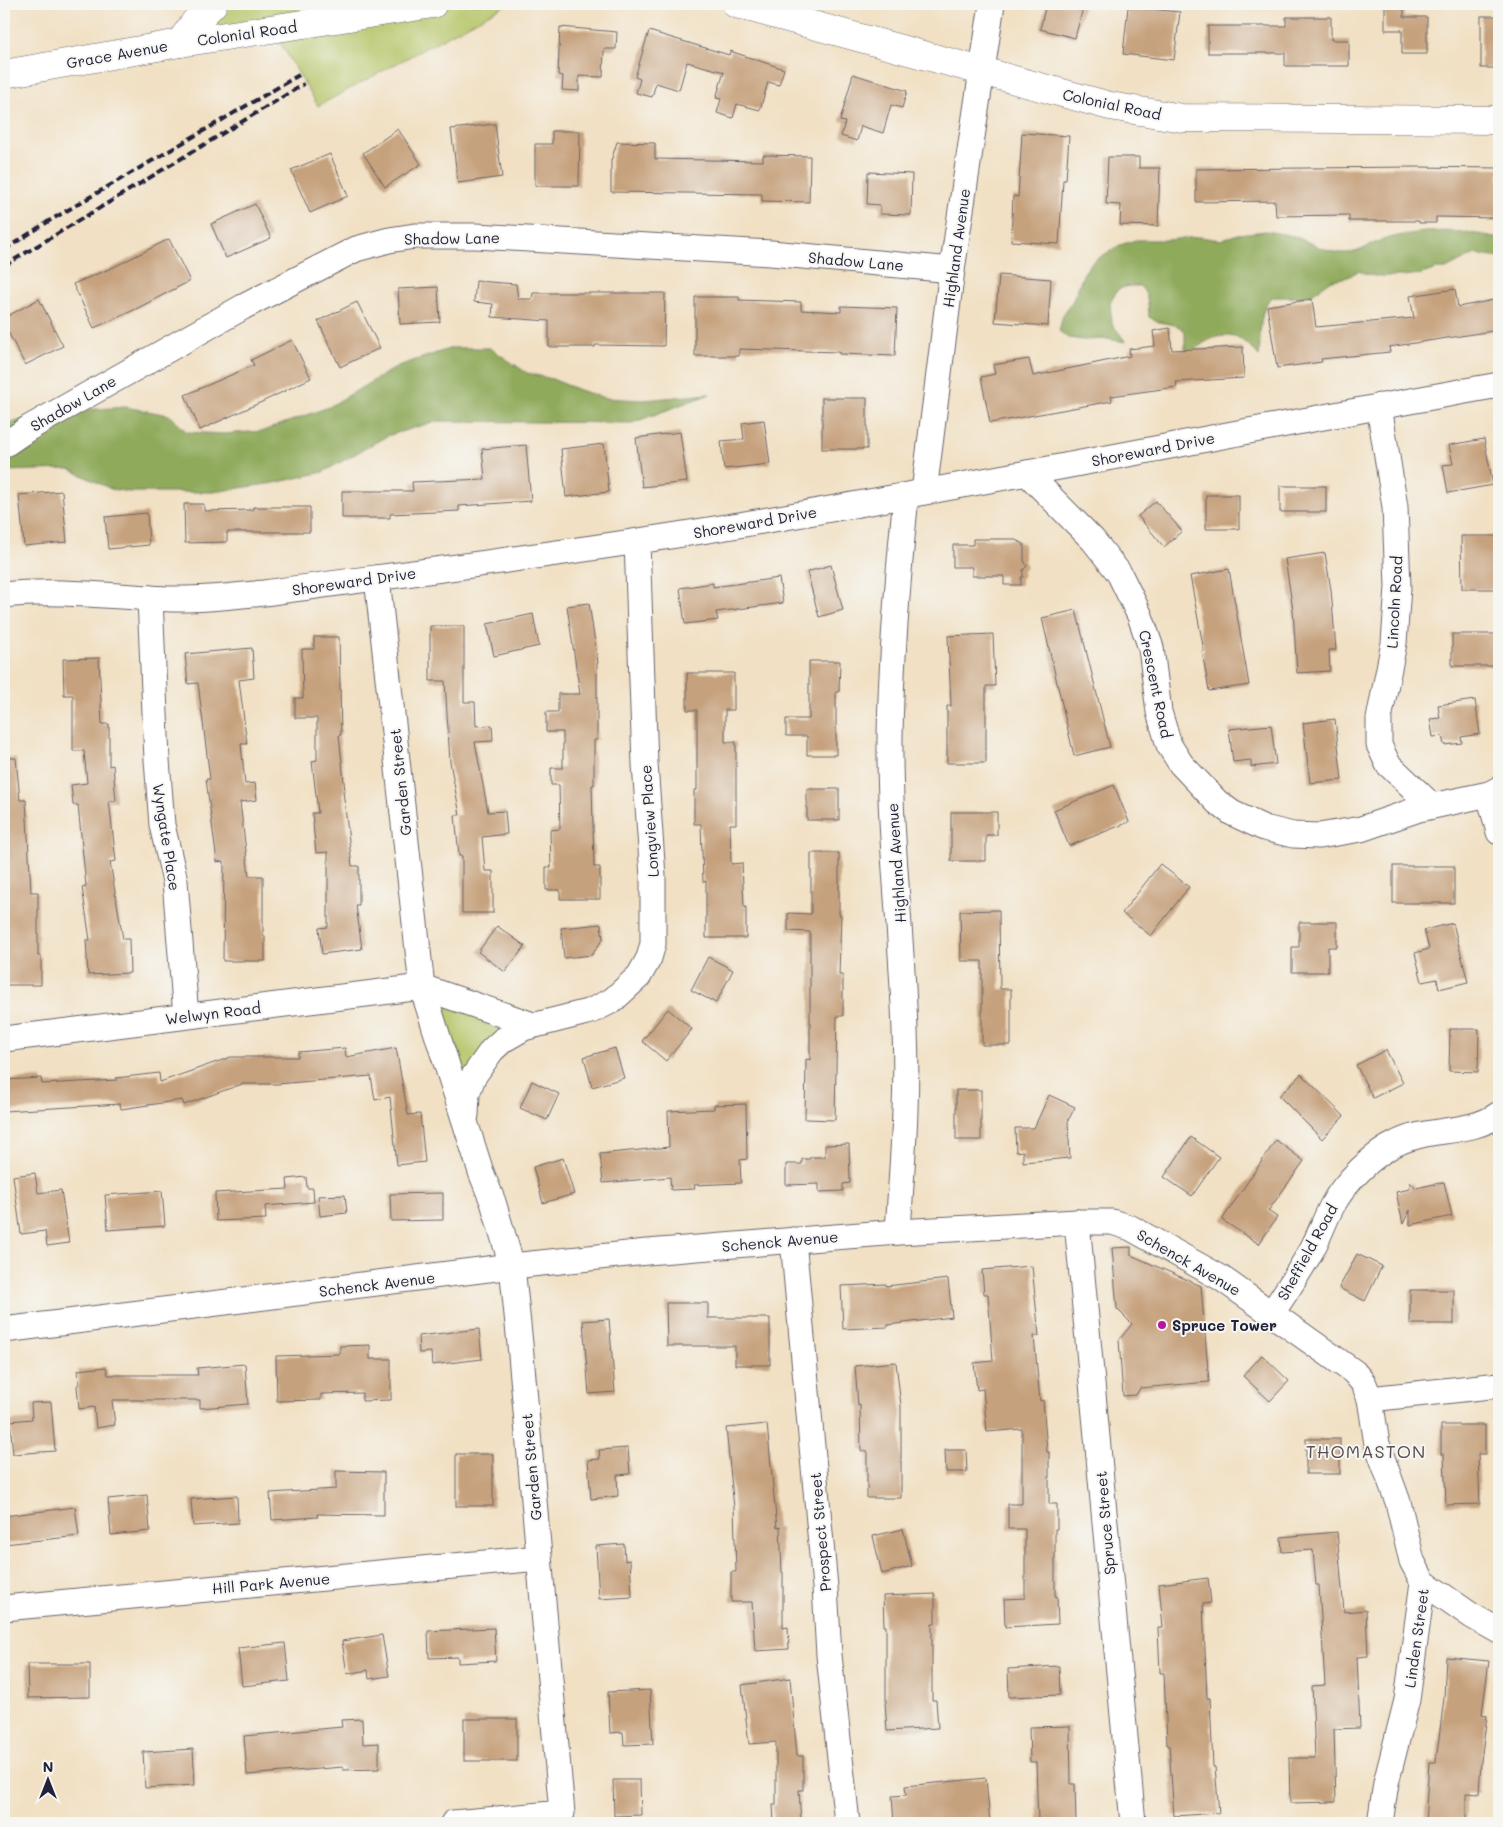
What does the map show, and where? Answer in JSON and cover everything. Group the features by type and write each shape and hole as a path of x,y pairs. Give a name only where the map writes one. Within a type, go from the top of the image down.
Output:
{"street":[{"name":"Grace Avenue","path":"4,74 180,43 195,22 213,4"},
{"name":"Colonial Road","path":"180,43 433,4"},
{"name":"Colonial Road","path":"736,4 1110,106 1182,118 1499,120"},
{"name":"Highland Avenue","path":"898,1232 905,1120 905,1033 900,924 894,859 890,738 894,628 952,270 992,4"},
{"name":"Shadow Lane","path":"4,445 29,428 243,307 356,249 389,240 415,236 476,236 771,252 952,270"},
{"name":"Shoreward Drive","path":"4,595 40,593 190,599 264,593 637,542 915,494 1499,385"},
{"name":"Lincoln Road","path":"1379,406 1396,507 1398,587 1394,643 1379,719 1379,746 1388,764 1432,806"},
{"name":"Crescent Road","path":"1026,473 1093,540 1119,572 1140,616 1151,648 1159,712 1169,745 1180,764 1217,802 1232,813 1264,828 1293,835 1319,836 1362,829 1403,814 1494,792"},
{"name":"Longview Place","path":"533,1025 591,1011 613,1000 639,976 649,958 653,944 654,877 645,764 637,542"},
{"name":"Garden Street","path":"377,578 422,987 493,1202 512,1266 562,1813 453,1823"},
{"name":"Wyngate Place","path":"150,598 156,760 162,825 175,881 186,1016"},
{"path":"1494,792 1499,832"},
{"path":"422,987 533,1025"},
{"name":"Welwyn Road","path":"4,1039 422,987"},
{"name":"Garden Street","path":"467,1128 466,1094 479,1068 492,1050 503,1040 533,1025"},
{"name":"Sheffield Road","path":"1272,1313 1311,1250 1332,1205 1359,1171 1380,1153 1397,1143 1416,1136 1488,1122 1499,1114"},
{"name":"Schenck Avenue","path":"4,1330 512,1266 647,1252 898,1232 1077,1222 1112,1222 1131,1228 1221,1278 1354,1372 1364,1384 1370,1399"},
{"name":"Spruce Street","path":"1077,1222 1133,1823"},
{"name":"Prospect Street","path":"793,1240 825,1587 829,1655 847,1823"},
{"path":"1370,1399 1499,1385"},
{"name":"Linden Street","path":"1370,1399 1377,1444 1398,1502 1410,1556 1424,1582 1407,1700 1386,1783 1380,1823"},
{"name":"Hill Park Avenue","path":"4,1608 539,1558"},
{"path":"1424,1582 1472,1616 1499,1631"}],"green space":[{"path":"213,4 507,4 318,106 272,29 180,43"},
{"path":"1266,231 1296,237 1321,248 1340,253 1352,253 1382,240 1397,236 1441,231 1470,233 1499,239 1499,258 1475,254 1446,269 1404,276 1374,276 1358,271 1348,277 1332,280 1312,294 1303,297 1271,297 1262,317 1259,356 1246,343 1239,339 1225,336 1209,340 1201,345 1185,363 1185,331 1149,317 1147,297 1140,286 1118,289 1110,303 1112,324 1126,342 1108,339 1084,340 1068,338 1059,331 1063,315 1073,300 1084,273 1092,262 1120,245 1136,240 1200,237 1220,240 1238,234"},
{"path":"452,348 490,348 527,373 552,379 605,398 643,400 710,394 632,423 437,421 387,436 323,472 274,483 213,492 130,492 111,489 69,469 4,471 4,424 6,423 84,410 125,407 169,415 187,432 223,434 263,431 329,407 398,366"},
{"path":"422,987 533,1025 467,1094"}],"building":[{"path":"1046,4 1084,4 1075,38 1040,29"},
{"path":"1385,4 1404,4 1404,17 1427,17 1427,54 1402,54 1402,30 1385,30"},
{"path":"1128,7 1180,12 1174,60 1123,54"},
{"path":"1481,16 1499,16 1499,68 1481,68"},
{"path":"1286,17 1331,17 1331,40 1349,40 1349,66 1285,66 1285,53 1208,53 1208,26 1286,26"},
{"path":"560,27 617,32 616,49 604,49 603,77 579,76 579,91 562,90 563,76 558,75"},
{"path":"649,31 729,55 730,51 784,69 779,85 768,82 760,110 737,104 733,118 717,113 721,99 716,98 724,72 687,62 679,90 656,83 652,97 636,93 640,79 635,77"},
{"path":"853,74 907,91 902,108 891,105 883,133 861,126 857,141 841,136 845,122 840,121"},
{"path":"495,124 502,177 458,183 451,129"},
{"path":"398,129 421,164 385,187 363,153"},
{"path":"552,131 580,131 579,186 535,186 535,144 552,144"},
{"path":"1022,133 1069,136 1066,180 1063,180 1059,244 1011,241 1013,196 1018,197"},
{"path":"617,142 655,143 655,159 763,161 763,155 810,156 809,202 762,201 762,194 611,192 611,161"},
{"path":"330,154 348,196 310,213 291,170"},
{"path":"1108,157 1139,157 1139,168 1160,168 1158,226 1120,225 1121,205 1106,204"},
{"path":"1499,168 1499,218 1436,217 1436,223 1419,223 1419,221 1349,221 1349,215 1276,216 1275,201 1196,202 1196,169"},
{"path":"868,172 912,174 911,215 880,214 880,205 867,204"},
{"path":"255,204 271,238 226,258 211,224"},
{"path":"169,239 190,281 94,328 73,284 114,267"},
{"path":"999,275 1051,279 1048,326 995,322"},
{"path":"476,281 516,284 518,299 532,299 533,293 665,293 664,346 595,345 595,347 549,347 549,321 492,317 493,304 474,302"},
{"path":"438,287 440,322 400,324 398,289"},
{"path":"1455,289 1458,307 1499,299 1499,330 1389,347 1390,352 1321,359 1322,362 1277,368 1267,306 1312,299 1316,327 1414,318 1410,296"},
{"path":"695,297 739,297 739,300 801,302 801,310 841,312 841,306 897,308 895,356 739,349 739,356 695,356"},
{"path":"39,299 63,346 25,365 4,324 4,318"},
{"path":"357,302 380,348 340,367 318,321"},
{"path":"1170,328 1172,350 1243,347 1244,378 1176,382 1177,387 1111,396 1112,401 990,423 981,377 995,374 993,365 1029,359 1033,376 1130,356 1129,349 1155,346 1153,331"},
{"path":"292,340 311,378 200,430 185,395 254,365 251,360"},
{"path":"822,398 867,398 867,449 822,449"},
{"path":"764,420 770,464 724,469 721,441 744,439 742,423"},
{"path":"680,432 687,482 642,487 636,438"},
{"path":"1484,439 1493,485 1448,493 1443,465 1453,464 1449,445"},
{"path":"604,444 609,492 566,497 561,449"},
{"path":"526,445 531,501 459,506 459,511 390,514 390,518 342,518 342,491 413,491 412,482 485,479 482,449"},
{"path":"1280,486 1326,486 1326,512 1280,512"},
{"path":"62,491 67,542 24,546 19,495"},
{"path":"1206,495 1239,495 1239,529 1206,529"},
{"path":"1156,501 1182,531 1164,547 1138,516"},
{"path":"184,504 204,504 204,511 253,510 253,507 310,507 310,532 227,532 227,542 185,543"},
{"path":"147,513 149,545 108,549 105,517"},
{"path":"1461,536 1499,536 1499,589 1462,589"},
{"path":"973,539 1013,539 1024,544 1024,561 1027,566 1023,570 1021,585 1004,585 1004,576 972,576 972,567 953,567 953,545 973,545"},
{"path":"1325,553 1331,590 1336,650 1329,650 1330,671 1297,673 1293,610 1285,559"},
{"path":"831,565 843,610 819,617 807,572"},
{"path":"1229,569 1249,685 1209,691 1202,651 1204,651 1190,576"},
{"path":"779,578 783,603 716,612 718,620 685,624 680,588 713,583 713,587"},
{"path":"589,603 598,663 597,740 594,740 594,785 592,785 594,867 600,867 600,899 560,899 560,890 546,890 546,867 551,867 550,830 560,829 559,785 551,785 551,768 563,768 563,732 546,732 546,712 558,712 558,694 580,694 567,606"},
{"path":"1076,610 1110,747 1074,756 1042,618"},
{"path":"533,614 539,646 494,656 487,624"},
{"path":"430,626 464,626 464,702 475,702 476,726 492,725 493,741 475,742 488,812 505,811 507,834 482,837 485,871 493,871 493,913 462,913 462,856 459,856 455,815 460,815 450,762 445,681 430,681"},
{"path":"993,634 995,686 986,686 986,763 947,763 947,706 951,706 948,636"},
{"path":"1452,634 1499,634 1499,666 1452,666"},
{"path":"314,637 339,637 341,735 339,735 345,791 343,791 352,866 359,866 359,905 356,905 362,949 322,954 319,928 328,927 328,852 316,853 312,813 318,813 312,761 317,760 317,718 295,718 295,698 303,698 302,649 314,649"},
{"path":"252,648 254,678 239,680 247,744 241,744 245,784 255,783 257,800 240,802 249,876 263,876 265,961 223,961 224,861 217,862 206,779 210,779 198,683 188,684 185,654"},
{"path":"99,658 102,724 109,724 109,766 113,765 116,801 109,801 116,861 110,862 123,939 129,939 130,973 88,975 86,940 90,940 82,887 86,886 78,805 73,805 71,785 87,783 84,751 73,751 73,695 64,695 63,659"},
{"path":"809,661 840,661 839,692 836,692 836,755 807,755 807,736 786,736 786,719 809,719"},
{"path":"687,673 734,673 734,710 725,710 725,742 736,742 736,824 730,824 731,864 742,863 744,907 746,907 746,938 706,938 706,881 703,882 701,824 694,824 694,790 697,790 697,710 687,710"},
{"path":"1475,700 1480,734 1461,737 1462,743 1444,745 1442,736 1433,737 1430,719 1440,718 1438,705"},
{"path":"1335,719 1342,780 1310,783 1303,723"},
{"path":"1271,725 1276,764 1251,767 1251,760 1233,762 1229,729"},
{"path":"4,758 16,758 20,800 26,800 31,892 38,892 38,956 41,956 41,985 4,985"},
{"path":"1114,785 1129,822 1069,846 1054,810"},
{"path":"807,789 839,789 839,820 807,820"},
{"path":"951,812 997,812 997,835 986,835 986,861 951,861"},
{"path":"811,853 839,853 839,915 841,915 839,975 843,975 843,1016 837,1016 835,1120 805,1119 806,1059 810,1060 810,932 788,931 788,913 811,914"},
{"path":"1160,864 1189,887 1151,936 1122,913"},
{"path":"1393,866 1454,866 1454,903 1393,903"},
{"path":"999,910 1000,989 1011,989 1011,1045 982,1045 982,961 961,961 960,911"},
{"path":"1299,922 1337,922 1337,947 1328,947 1328,972 1292,972 1292,947 1299,947"},
{"path":"1453,923 1468,982 1439,989 1437,979 1422,982 1415,953 1429,949 1424,930"},
{"path":"601,924 603,939 592,955 564,958 561,928"},
{"path":"497,926 525,946 505,972 478,952"},
{"path":"708,957 733,970 716,1003 691,990"},
{"path":"668,1009 692,1029 666,1061 642,1041"},
{"path":"1450,1029 1479,1029 1478,1072 1449,1071"},
{"path":"345,1048 346,1057 396,1048 408,1115 420,1114 425,1162 397,1165 390,1097 375,1100 371,1076 277,1084 242,1084 184,1105 182,1100 121,1109 120,1104 4,1111 4,1080 41,1078 42,1084 117,1080 116,1078 159,1073 160,1082 231,1057 298,1057 298,1052"},
{"path":"615,1048 624,1078 592,1087 584,1057"},
{"path":"1386,1050 1403,1083 1373,1098 1356,1065"},
{"path":"1301,1074 1344,1116 1322,1139 1279,1096"},
{"path":"532,1081 559,1094 547,1120 520,1108"},
{"path":"956,1090 981,1090 981,1140 956,1140"},
{"path":"1049,1095 1075,1107 1068,1121 1070,1158 1023,1162 1023,1151 1016,1152 1015,1128 1034,1128"},
{"path":"746,1104 747,1159 740,1160 741,1183 694,1185 695,1189 671,1190 670,1177 603,1183 600,1154 669,1147 668,1111 714,1109 714,1105"},
{"path":"1191,1137 1219,1157 1192,1196 1164,1177"},
{"path":"1276,1140 1304,1161 1268,1211 1277,1217 1259,1244 1222,1220"},
{"path":"849,1144 850,1183 843,1184 843,1191 819,1192 819,1184 786,1185 786,1164 802,1164 802,1159 825,1157 825,1145"},
{"path":"563,1158 574,1194 543,1203 533,1167"},
{"path":"35,1173 38,1193 61,1190 69,1243 47,1246 45,1231 21,1234 13,1176"},
{"path":"306,1177 307,1188 313,1188 314,1202 265,1206 266,1219 216,1221 215,1193 288,1189 287,1179"},
{"path":"1410,1182 1416,1188 1444,1182 1452,1216 1410,1225 1410,1210 1403,1224 1396,1192 1410,1189"},
{"path":"162,1191 165,1226 108,1230 105,1195"},
{"path":"443,1193 443,1220 391,1221 390,1194"},
{"path":"345,1195 347,1213 320,1216 318,1196"},
{"name":"Spruce Tower","path":"1131,1247 1131,1255 1201,1286 1209,1382 1140,1388 1136,1395 1123,1396 1119,1340 1132,1324 1117,1309 1112,1248"},
{"path":"1357,1254 1382,1266 1365,1301 1339,1288"},
{"path":"1032,1266 1039,1336 1034,1336 1040,1401 1043,1400 1047,1452 1049,1452 1049,1504 1057,1504 1055,1596 1057,1596 1058,1624 1005,1627 1004,1599 1025,1598 1025,1529 1008,1529 1008,1504 1022,1504 1022,1429 987,1432 983,1389 977,1390 974,1363 993,1361 988,1294 984,1294 982,1270"},
{"path":"948,1279 952,1317 888,1325 888,1327 843,1329 841,1286 886,1284 886,1286"},
{"path":"1410,1290 1454,1290 1454,1324 1410,1324"},
{"path":"666,1303 708,1303 708,1318 770,1318 770,1365 735,1365 735,1346 667,1346"},
{"path":"609,1319 615,1392 589,1394 583,1321"},
{"path":"479,1329 482,1359 432,1365 431,1352 419,1353 418,1336"},
{"path":"370,1345 370,1359 391,1359 391,1400 362,1401 362,1393 321,1394 321,1400 277,1401 276,1356 340,1354 340,1346"},
{"path":"1262,1355 1289,1381 1270,1401 1243,1376"},
{"path":"896,1362 901,1406 901,1498 867,1498 867,1451 861,1451 860,1405 858,1406 855,1366"},
{"path":"245,1364 248,1404 200,1408 200,1400 112,1400 115,1425 96,1428 94,1407 79,1409 78,1370 106,1367 108,1375 198,1375 197,1368"},
{"path":"51,1402 55,1451 13,1454 10,1421 32,1419 31,1403"},
{"path":"767,1424 777,1528 780,1527 783,1572 783,1628 788,1627 789,1649 755,1651 752,1602 731,1602 731,1572 736,1572 734,1508 726,1428"},
{"path":"1441,1425 1485,1425 1485,1454 1478,1454 1480,1504 1446,1505 1444,1454 1441,1454"},
{"path":"1306,1439 1340,1439 1340,1474 1306,1474"},
{"path":"628,1448 630,1474 617,1475 618,1496 591,1499 588,1460 600,1459 599,1450"},
{"path":"945,1450 966,1450 967,1472 946,1472"},
{"path":"456,1454 493,1454 493,1506 456,1506"},
{"path":"336,1471 384,1472 384,1515 317,1514 318,1517 272,1520 270,1493 336,1489"},
{"path":"147,1495 150,1531 111,1535 108,1499"},
{"path":"237,1496 238,1523 193,1526 191,1499"},
{"path":"75,1507 79,1536 4,1544 4,1516"},
{"path":"903,1529 912,1566 882,1574 873,1536"},
{"path":"1337,1532 1344,1612 1366,1610 1368,1656 1357,1657 1360,1728 1334,1729 1336,1802 1290,1803 1289,1758 1315,1758 1312,1686 1325,1685 1319,1585 1316,1585 1313,1550 1282,1552 1281,1537"},
{"path":"624,1544 625,1561 630,1560 632,1597 599,1599 596,1546"},
{"path":"1208,1578 1211,1603 1203,1604 1207,1698 1210,1698 1213,1767 1215,1767 1219,1813 1174,1816 1169,1745 1167,1745 1164,1673 1160,1673 1158,1628 1163,1628 1159,1584"},
{"path":"935,1594 935,1624 932,1624 932,1700 936,1700 938,1728 887,1731 885,1703 886,1626 884,1626 883,1596"},
{"path":"494,1628 496,1661 458,1663 458,1657 429,1658 428,1631"},
{"path":"382,1635 389,1676 369,1679 368,1670 347,1674 342,1641"},
{"path":"285,1643 289,1681 242,1686 238,1648"},
{"path":"1446,1657 1489,1661 1482,1714 1487,1715 1479,1794 1466,1793 1466,1823 1425,1823 1429,1762 1436,1762 1444,1698"},
{"path":"27,1664 90,1664 90,1697 28,1698"},
{"path":"1059,1666 1060,1695 1009,1697 1008,1669"},
{"path":"790,1678 797,1756 803,1756 803,1790 799,1790 801,1823 774,1823 773,1805 776,1805 776,1742 749,1744 742,1685"},
{"path":"650,1690 653,1744 624,1745 623,1732 610,1733 608,1692"},
{"path":"362,1719 363,1744 379,1743 379,1769 343,1770 343,1767 247,1775 244,1736 342,1727 341,1720"},
{"path":"464,1719 517,1719 517,1761 464,1761"},
{"path":"1070,1726 1071,1784 1075,1784 1076,1823 1038,1823 1036,1762 1030,1762 1029,1727"},
{"path":"193,1749 195,1785 145,1788 143,1752"},
{"path":"986,1778 990,1823 894,1823 892,1796 906,1795 905,1786"},
{"path":"613,1780 640,1780 641,1815 614,1816"}],"railway":[{"path":"4,250 49,221 299,75"},
{"path":"4,266 304,84"}],"place":[{"name":"Spruce Tower","path":"1162,1325"}],"district":[{"name":"THOMASTON","path":"1366,1451"}]}
